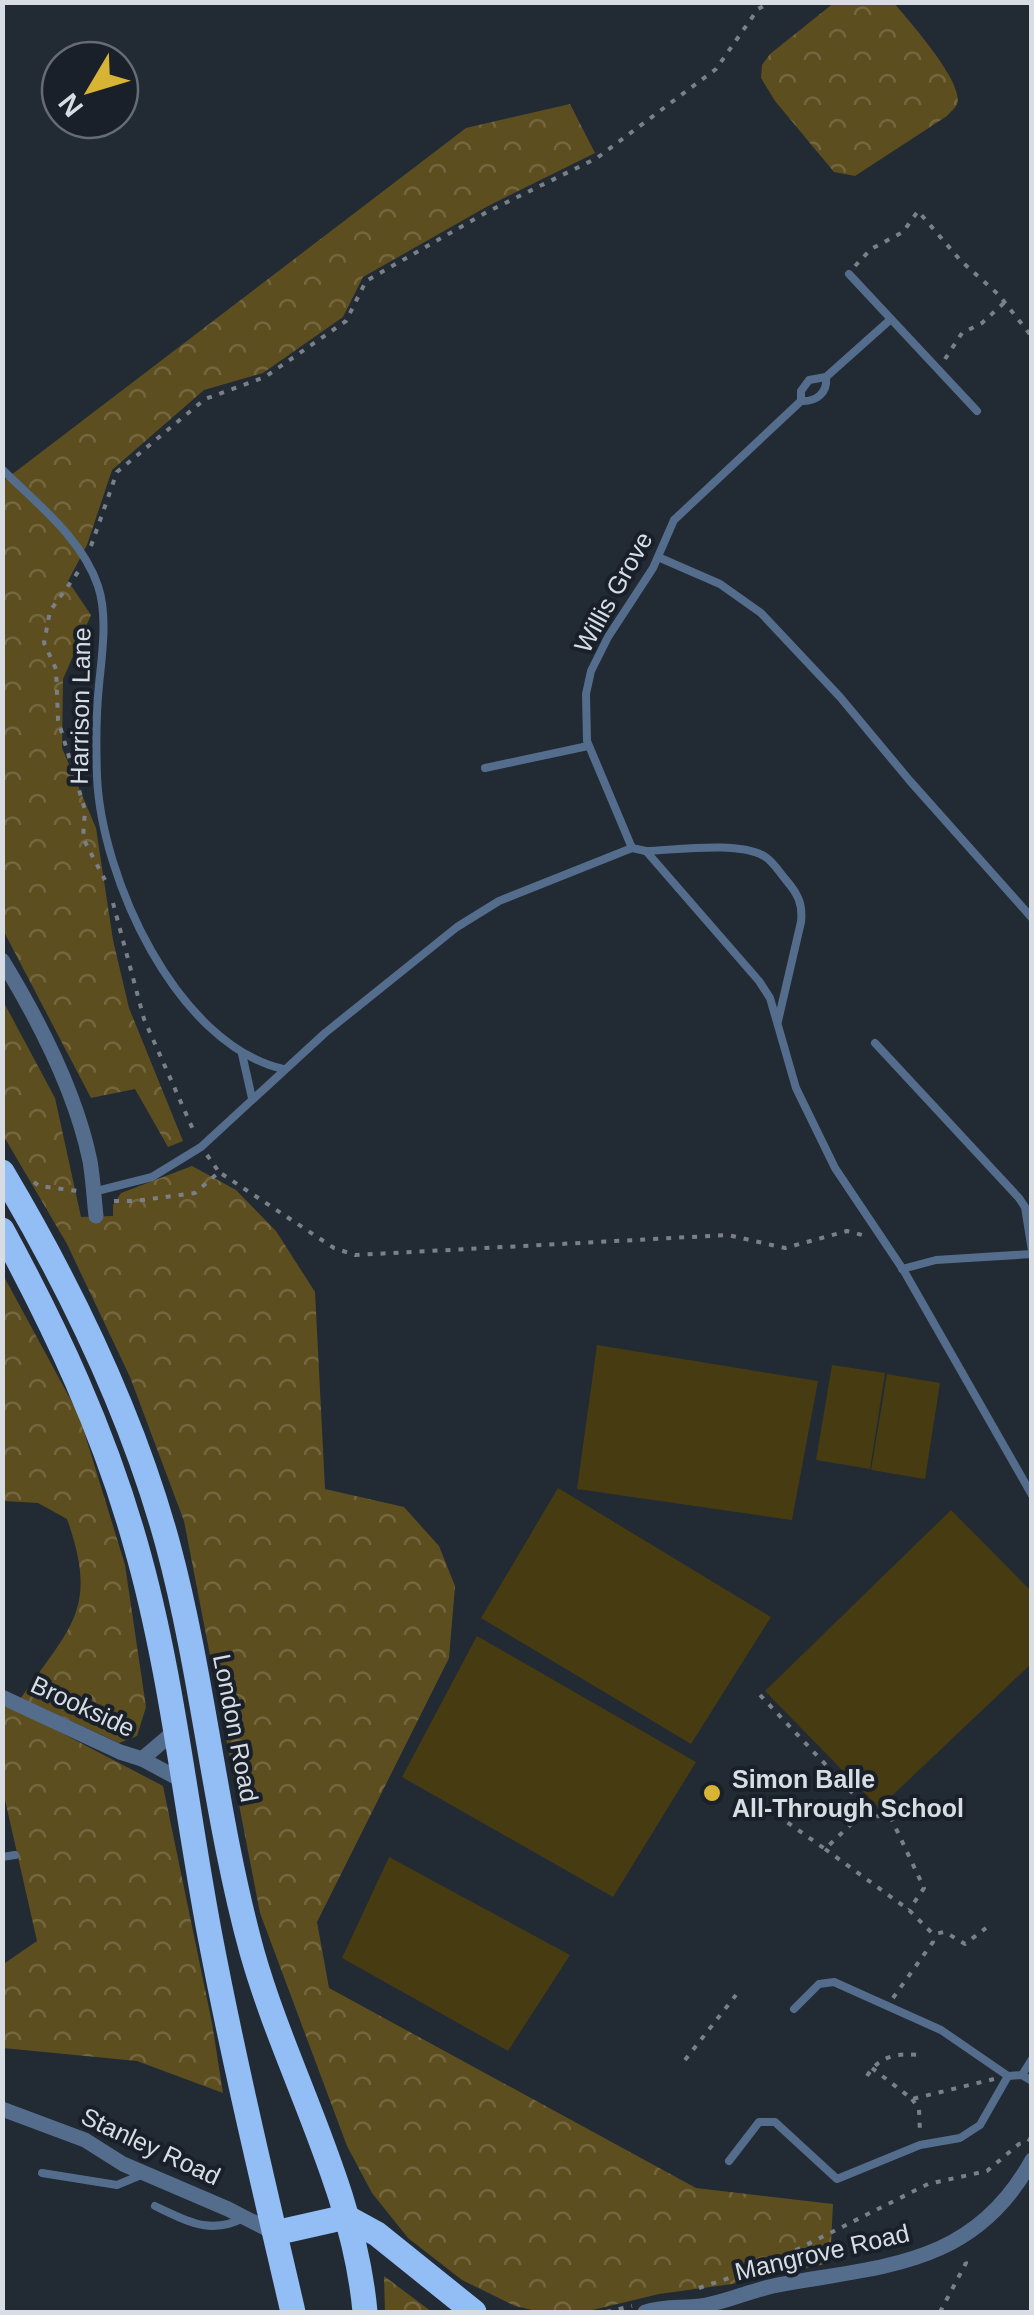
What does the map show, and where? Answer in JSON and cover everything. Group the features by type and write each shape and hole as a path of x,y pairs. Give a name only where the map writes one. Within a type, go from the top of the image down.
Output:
{"highway":[{"name":"London Road","path":"14,1174 114,1388 168,1544 251,1949 271,2018 346,2217 365,2312"},
{"path":"2,1230 49,1315 86,1396 114,1471 151,1604 214,1959 293,2312"},
{"path":"275,2233 346,2217 377,2234 477,2311"}],"street":[{"path":"2,960 39,1025 61,1078 90,1162 94,1202"},
{"name":"Brookside","path":"2,1697 183,1781"},
{"name":"Brookside","path":"142,1759 175,1731"},
{"name":"Stanley Road","path":"2,2109 85,2140 123,2164 275,2233"},
{"name":"Mangrove Road","path":"645,2308 703,2309 770,2286 871,2271 932,2252 985,2220 1007,2200 1032,2160"}],"lane":[{"path":"850,274 977,411"},
{"name":"Willis Grove","path":"801,402 801,391 808,380 826,377 891,319"},
{"name":"Willis Grove","path":"632,848 588,746 586,694 592,671 608,637 658,557 674,520 801,402 820,396 826,377"},
{"name":"Harrison Lane","path":"2,468 48,512 86,561 99,588 104,642 98,690 101,820 110,856 136,920 175,986 212,1029 242,1054 284,1070"},
{"path":"658,557 720,584 761,613 840,697 1032,918"},
{"path":"484,768 588,746"},
{"path":"94,1202 152,1177 201,1147 284,1070 457,927 499,901 632,848 754,852 767,858 794,890 802,906 778,1022"},
{"path":"646,851 770,998 796,1088 835,1168 902,1269 1032,1494"},
{"path":"876,1043 1026,1206 1032,1252 936,1260 902,1269"},
{"path":"242,1054 252,1098"},
{"path":"2,1858 15,1855"},
{"path":"794,2009 819,1984 834,1982 941,2030 1008,2076 1022,2075 1032,2081"},
{"path":"1022,2075 1032,2060"},
{"path":"730,2161 759,2122 775,2122 837,2180 920,2145 960,2138 980,2124 1008,2076"},
{"path":"42,2174 117,2185 146,2174"},
{"path":"155,2206 202,2228 228,2226 245,2217"}],"path":[{"path":"86,561 117,472 205,398 265,377 346,321 366,281 487,212 596,158 716,68 758,9 771,2"},
{"path":"850,274 871,249 904,232 918,211 961,261 1005,302 1032,337"},
{"path":"936,368 954,350 962,334 1005,302"},
{"path":"201,1147 219,1172 334,1248 356,1255 728,1235 785,1248 847,1230 885,1242"},
{"path":"14,1174 39,1186 94,1202 135,1202 195,1193 219,1172"},
{"path":"760,1695 875,1818 890,1813"},
{"path":"885,1805 924,1888 908,1910"},
{"path":"824,1850 867,1809"},
{"path":"777,1815 908,1910 933,1934 933,1942 887,2006"},
{"path":"933,1934 945,1932 965,1944 986,1928"},
{"path":"684,2060 736,1995"},
{"path":"867,2076 885,2057 921,2055"},
{"path":"872,2068 912,2099 919,2110 920,2145"},
{"path":"912,2099 1008,2076"},
{"path":"698,2289 762,2267 928,2184 987,2171 1032,2136"},
{"path":"940,2312 966,2263 958,2238"},
{"path":"606,2312 645,2308"}],"green space":[{"path":"835,2 894,3 934,52 957,94 957,104 947,116 855,176 834,172 775,101 761,78 762,65 770,54"},
{"path":"570,104 595,153 488,206 363,277 343,317 263,373 204,390 112,470 87,545 68,581 91,615 63,679 62,748 96,828 113,940 129,1008 183,1141 168,1147 135,1089 91,1098 3,930 2,482 466,128"},
{"path":"2,999 55,1098 81,1217 113,1216 113,1205 121,1193 192,1166 236,1190 276,1231 315,1292 325,1489 404,1507 439,1546 455,1586 449,1658 317,1922 329,1988 696,2188 833,2204 830,2263 732,2284 659,2294 584,2312 541,2312 515,2306 462,2280 408,2238 372,2193 347,2146 260,1913 184,1521 130,1377 67,1244 3,1135"},
{"path":"2,1273 79,1415 125,1565 146,1707 137,1736 119,1743 21,1698 75,1615 80,1575 67,1519 38,1503 3,1501"},
{"path":"3,1707 14,1708 163,1786 223,2093 137,2061 3,2048 2,1965 37,1941 3,1791"},
{"path":"384,2276 432,2312 385,2312"}],"shaded area":[{"path":"597,1345 818,1381 792,1520 577,1489"},
{"path":"832,1365 885,1373 870,1469 816,1460"},
{"path":"887,1374 940,1383 925,1479 871,1470"},
{"path":"558,1488 771,1617 691,1744 481,1618"},
{"path":"951,1510 1031,1591 1031,1664 879,1808 765,1691"},
{"path":"477,1636 696,1762 613,1897 402,1777"},
{"path":"389,1857 570,1955 508,2051 342,1958"}],"place":[{"name":"Simon Balle All-Through School","path":"712,1793"}]}
